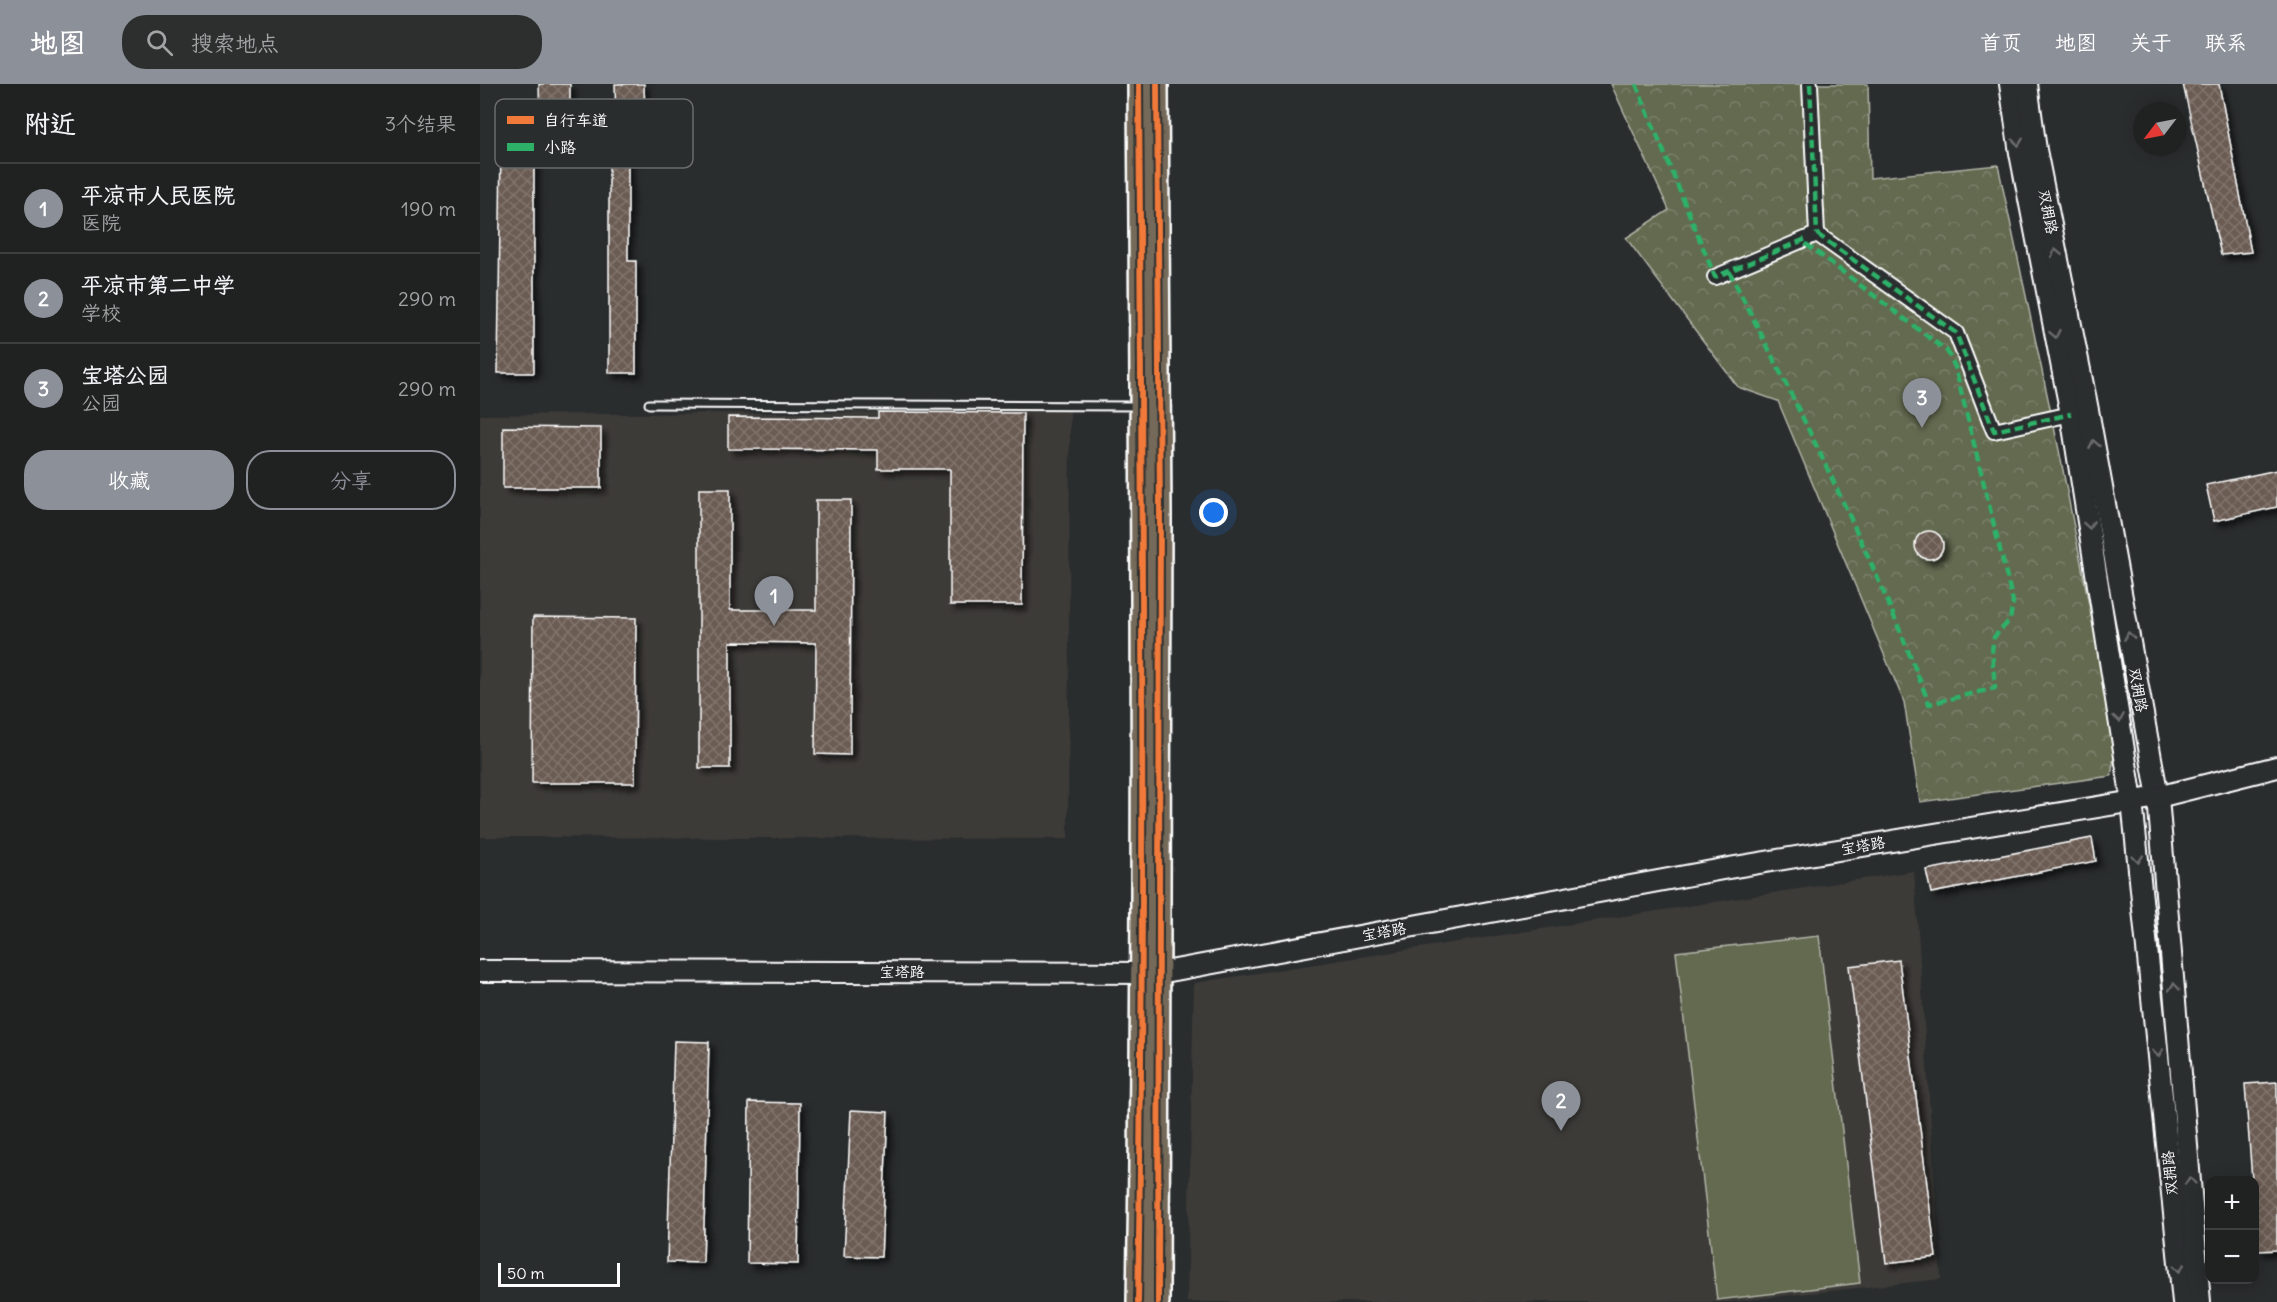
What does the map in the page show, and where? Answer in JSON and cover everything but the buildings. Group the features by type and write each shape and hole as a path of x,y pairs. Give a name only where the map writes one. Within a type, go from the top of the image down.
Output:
{"main road":[{"path":"1139,84 1142,406 1151,632"},
{"path":"1157,84 1150,973 1158,1302"},
{"name":"双拥路","path":"2010,84 2020,153 2071,414 2132,801 2183,1302"},
{"name":"双拥路","path":"2027,84 2036,150 2090,422 2158,797 2200,1302"},
{"name":"宝塔路","path":"480,971 1150,973 1723,869 2158,797 2277,767"},
{"path":"1138,1302 1150,973"}],"street":[{"path":"1810,84 1817,234"},
{"path":"1715,277 1817,234"},
{"path":"1817,234 1956,333 1994,430 2071,414"}],"lane":[{"path":"649,404 1142,406"}],"shaded area":[{"path":"1070,411 1068,839 480,837 480,415"},
{"path":"1914,871 1941,1279 1727,1302 1187,1302 1194,983"}],"green space":[{"path":"1611,84 1868,84 1870,178 1998,165 2060,455 2107,697 2115,751 2111,776 1920,802 1904,702 1778,401 1738,387 1626,238 1669,210"},
{"path":"1819,936 1860,1283 1717,1300 1676,952"}],"marked path":[{"path":"1636,84 1715,277 1806,239"},
{"path":"1810,84 1817,234"},
{"path":"1817,234 1956,333 1994,431 2071,414"},
{"path":"1729,271 1860,539 1929,704 1995,688 1992,651 1994,637 2010,620 2013,602 1955,367 1947,351 1802,241"}],"cycle path":[{"path":"1138,1302 1142,845 1139,84"},
{"path":"1157,84 1160,515 1158,1302"}],"place":[{"name":"宝塔公园","path":"1922,428"},
{"name":"平凉市人民医院","path":"774,626"},
{"name":"平凉市第二中学","path":"1561,1131"}]}
